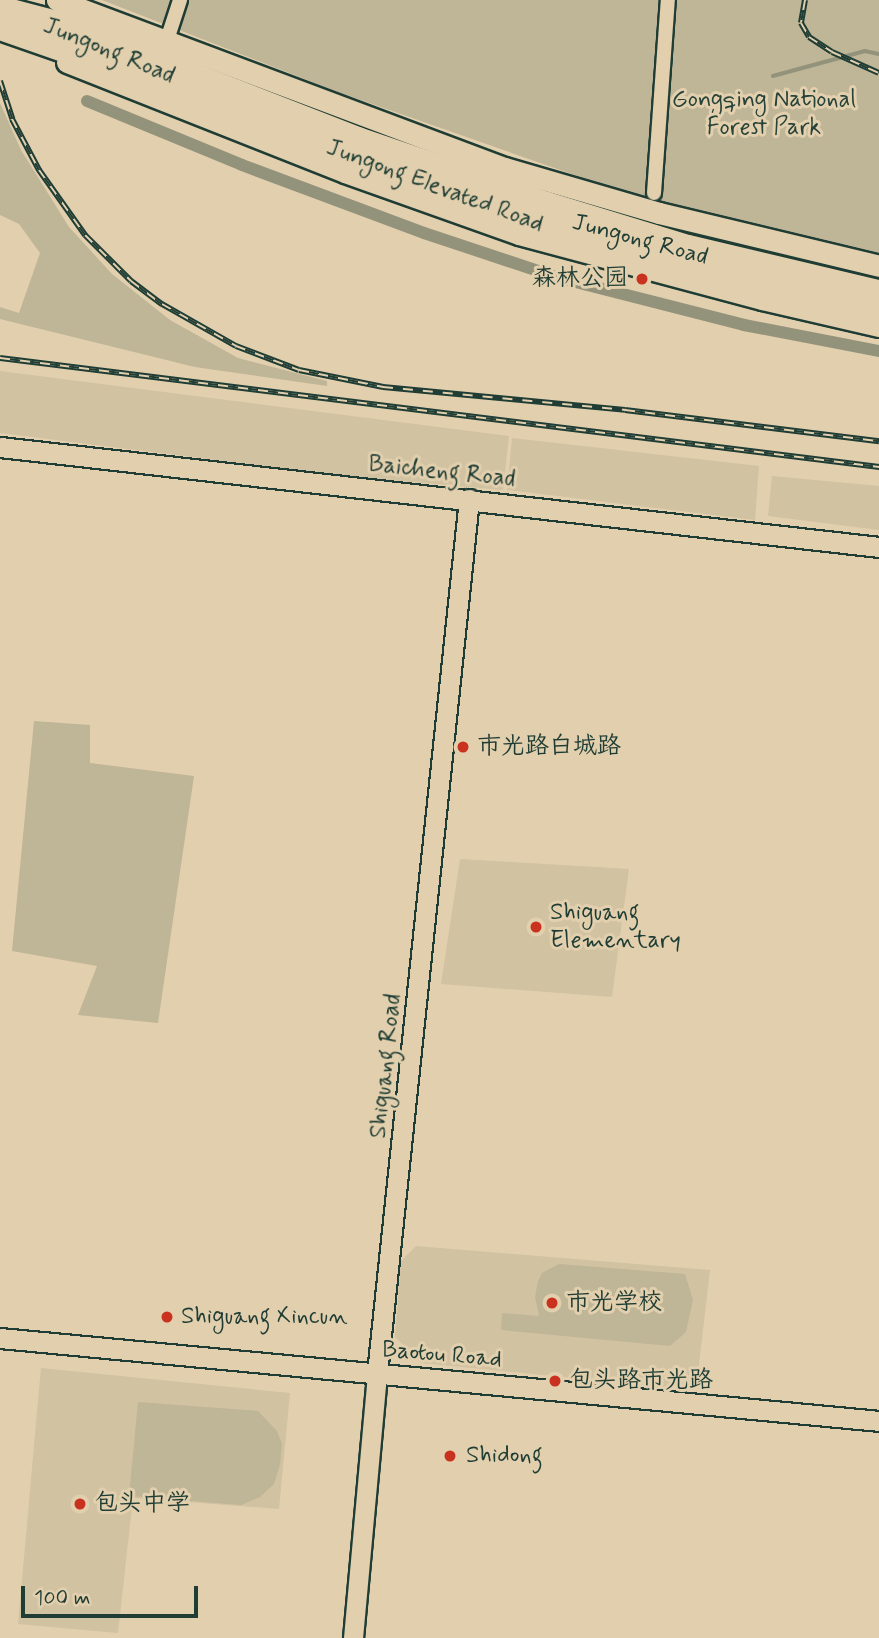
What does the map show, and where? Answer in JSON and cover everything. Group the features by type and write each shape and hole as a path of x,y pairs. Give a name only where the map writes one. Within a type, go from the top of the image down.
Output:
{"highway":[{"path":"0,0 49,8"},
{"name":"Jungong Elevated Road","path":"0,8 49,8 358,139 534,200 688,247 879,292"},
{"name":"Jungong Elevated Road","path":"0,28 212,102 378,167 543,227 783,292 879,313"},
{"path":"834,282 879,286"},
{"path":"783,292 879,326"}],"main road":[{"name":"Jungong Road","path":"49,8 167,40 505,168 659,213 879,266"},
{"name":"Jungong Road","path":"0,37 40,50 94,74 345,172 519,234 762,299 879,326"}],"street":[{"path":"167,40 180,0"},
{"path":"653,193 668,0"},
{"name":"Baicheng Road","path":"0,447 879,547"},
{"name":"Shiguang Road","path":"353,1638 377,1373 469,499"},
{"name":"Baotou Road","path":"0,1338 879,1422"}],"shaded area":[{"path":"0,371 509,436 503,490 345,476 0,433"},
{"path":"512,438 759,466 755,520 507,490"},
{"path":"772,476 879,486 879,530 768,516"},
{"name":"Shiguang Elementary","path":"460,859 629,869 612,997 441,984"},
{"name":"市光学校","path":"416,1246 710,1270 696,1390 421,1363 395,1337 401,1261"},
{"name":"包头中学","path":"41,1368 290,1393 279,1509 133,1498 118,1633 18,1624"}],"green space":[{"name":"Gongqing National Forest Park","path":"102,0 879,0 879,257 643,199 338,92"},
{"path":"0,103 21,150 69,227 112,274 170,320 238,358 327,381 327,386 195,367 0,319 0,307 19,313 40,253 19,224 0,215"},
{"path":"34,721 90,725 90,763 194,776 158,1023 78,1015 97,966 12,951"},
{"path":"559,1264 685,1274 693,1300 686,1332 670,1346 501,1330 502,1313 539,1316 535,1297 538,1281 542,1273"},
{"path":"138,1402 258,1411 277,1431 282,1444 274,1484 260,1497 241,1505 129,1496"}],"waterway":[{"path":"773,76 865,51 879,54"},
{"path":"87,101 242,165 424,233 556,277 744,325 879,351"}],"railway":[{"path":"805,0 801,23 809,37 832,52 879,73"},
{"path":"0,81 12,119 39,170 85,235 131,281 162,304 236,346 299,370 383,387 625,410 879,441"},
{"path":"0,358 879,467"}],"place":[{"name":"森林公园","path":"642,279"},
{"name":"市光路白城路","path":"463,747"},
{"name":"Shiguang Elementary","path":"536,927"},
{"name":"市光学校","path":"552,1303"},
{"name":"Shiguang Xincun","path":"167,1317"},
{"name":"包头路市光路","path":"555,1381"},
{"name":"Shidong","path":"450,1456"},
{"name":"包头中学","path":"80,1504"}]}
